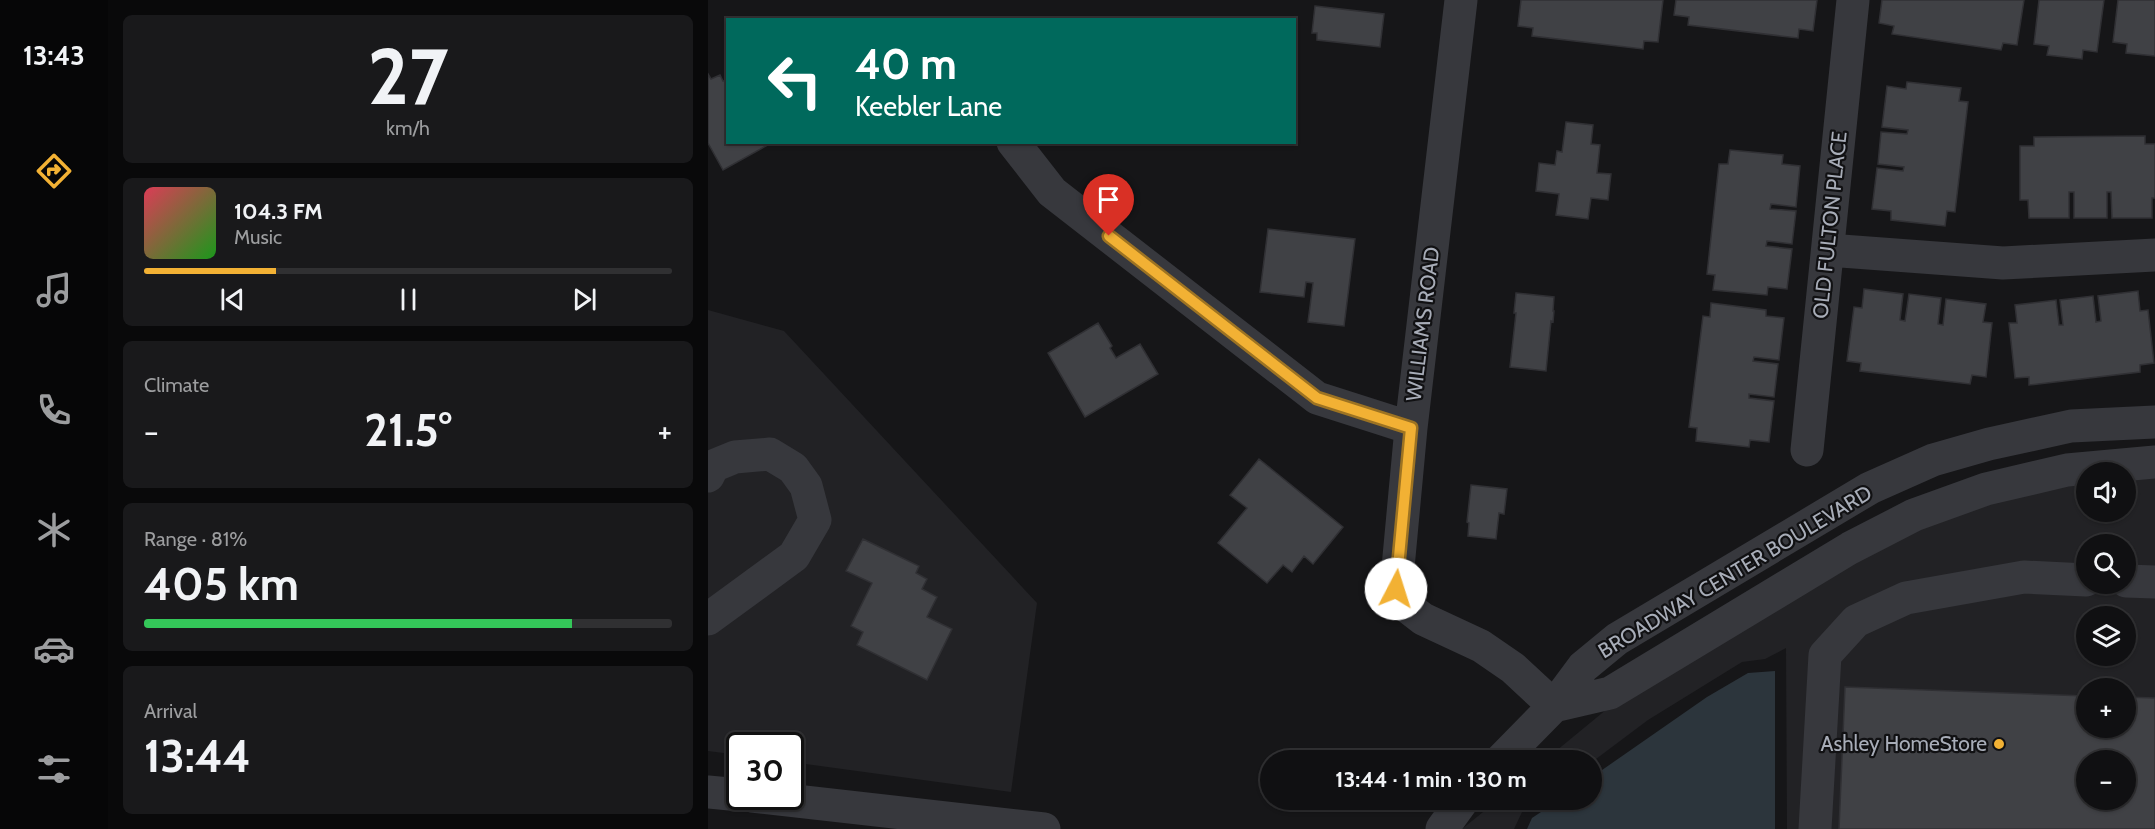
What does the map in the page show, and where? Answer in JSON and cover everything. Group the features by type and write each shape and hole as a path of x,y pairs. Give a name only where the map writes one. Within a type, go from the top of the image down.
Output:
{"street":[{"name":"WILLIAMS ROAD","path":"1461,0 1411,428 1396,589 1401,602 1423,619 1481,646 1513,668 1554,706"},
{"name":"OLD FULTON PLACE","path":"1808,450 1853,0"},
{"path":"1015,144 1052,192 1317,398 1411,428"},
{"path":"1828,250 2003,262 2155,255"},
{"name":"BROADWAY CENTER BOULEVARD","path":"1554,706 1582,667 1617,639 1870,488 1933,460 1989,444 2071,426 2155,422"},
{"path":"708,476 713,466 735,456 770,454 794,468 806,486 814,520 795,556 708,619"},
{"name":"BROADWAY CENTER BOULEVARD","path":"1554,706 1610,693 1850,548 1914,515 1986,489 2067,470 2155,462"},
{"path":"1815,829 1825,655 1856,621 1906,598 2024,578 2076,580"},
{"path":"2136,581 2155,582"},
{"path":"1511,750 1554,706"},
{"path":"708,792 726,794"},
{"path":"804,802 1025,828"},
{"path":"1442,829 1456,810"}],"shaded area":[{"path":"708,310 784,331 1037,603 1011,792 804,764 804,732 726,732 726,753 708,751"},
{"path":"2155,476 2155,829 1787,829 1786,648 1765,659 1742,662 1648,720 1602,754 1602,750 1557,750 1607,709 1856,561 1918,529 1989,503 2076,484 2076,522 2136,522 2136,478"},
{"path":"1775,671 1775,829 1527,829 1532,818 1544,810 1602,810 1602,770 1707,697 1748,673"},
{"path":"1486,810 1524,810 1514,829 1462,829"}],"building":[{"path":"1521,0 1663,0 1658,42 1644,41 1643,49 1532,36 1533,28 1518,26"},
{"path":"1676,0 1817,0 1813,31 1799,29 1798,38 1688,25 1689,17 1674,15"},
{"path":"1882,0 2024,0 2017,45 2003,43 2001,50 1892,34 1894,26 1879,23"},
{"path":"2039,0 2104,0 2097,52 2083,50 2082,59 2047,55 2049,46 2034,44"},
{"path":"2118,0 2155,0 2155,56 2126,53 2127,44 2113,42"},
{"path":"1315,6 1384,14 1380,47 1317,40 1317,33 1312,33"},
{"path":"708,74 711,79 720,75 723,81 726,80 726,144 769,144 723,170 708,143"},
{"path":"1907,82 1961,88 1959,101 1968,102 1955,212 1947,211 1945,226 1891,220 1891,211 1872,209 1877,168 1903,171 1904,167 1878,164 1881,132 1907,134 1908,130 1882,127 1887,86 1906,89"},
{"path":"1566,122 1593,125 1591,144 1600,145 1597,173 1611,174 1608,200 1591,198 1588,219 1556,215 1559,194 1536,191 1539,163 1555,165 1557,151 1562,152"},
{"path":"2145,136 2145,144 2155,144 2155,198 2152,198 2152,218 2112,218 2111,192 2107,192 2107,218 2074,218 2074,192 2069,192 2069,218 2029,218 2028,200 2020,200 2020,146 2034,146 2034,137"},
{"path":"1730,150 1783,155 1782,164 1800,166 1796,207 1771,204 1770,209 1796,211 1792,244 1767,241 1766,246 1792,249 1787,289 1768,287 1767,295 1713,290 1715,275 1707,274 1719,164 1728,164"},
{"path":"1268,229 1355,239 1344,326 1308,322 1313,283 1306,282 1304,297 1260,292"},
{"path":"1864,289 1903,294 1900,320 1905,321 1909,294 1941,298 1938,324 1943,325 1946,299 1986,304 1983,322 1992,323 1986,377 1972,375 1970,384 1860,371 1861,363 1847,361 1854,307 1862,308"},
{"path":"2138,291 2140,311 2148,310 2154,363 2140,365 2140,372 2029,385 2029,377 2015,378 2009,323 2017,323 2015,305 2056,300 2059,325 2063,325 2060,300 2093,296 2096,322 2101,321 2098,296"},
{"path":"1516,293 1554,297 1546,371 1510,367"},
{"path":"1711,303 1766,310 1766,316 1784,318 1779,360 1754,357 1753,361 1778,364 1774,397 1749,394 1749,398 1774,401 1769,442 1750,440 1749,447 1696,441 1697,428 1689,427 1703,316 1710,317"},
{"path":"1098,323 1112,346 1110,348 1116,358 1140,344 1158,374 1085,417 1048,353"},
{"path":"1259,459 1343,527 1313,564 1304,556 1292,572 1283,565 1267,583 1218,543 1247,508 1230,495"},
{"path":"1471,485 1507,489 1504,514 1499,513 1496,539 1468,536 1469,523 1467,522"},
{"path":"863,539 919,566 916,573 927,579 922,589 937,597 927,617 952,629 927,680 857,645 863,632 851,626 872,583 846,571"},
{"name":"Ashley HomeStore","path":"1845,687 2076,696 2076,738 2136,738 2136,697 2155,698 2155,829 1839,829"}],"place":[{"name":"Ashley HomeStore","path":"1999,744"}],"route":[{"path":"1109,236 1317,398 1411,428 1396,589"}]}
